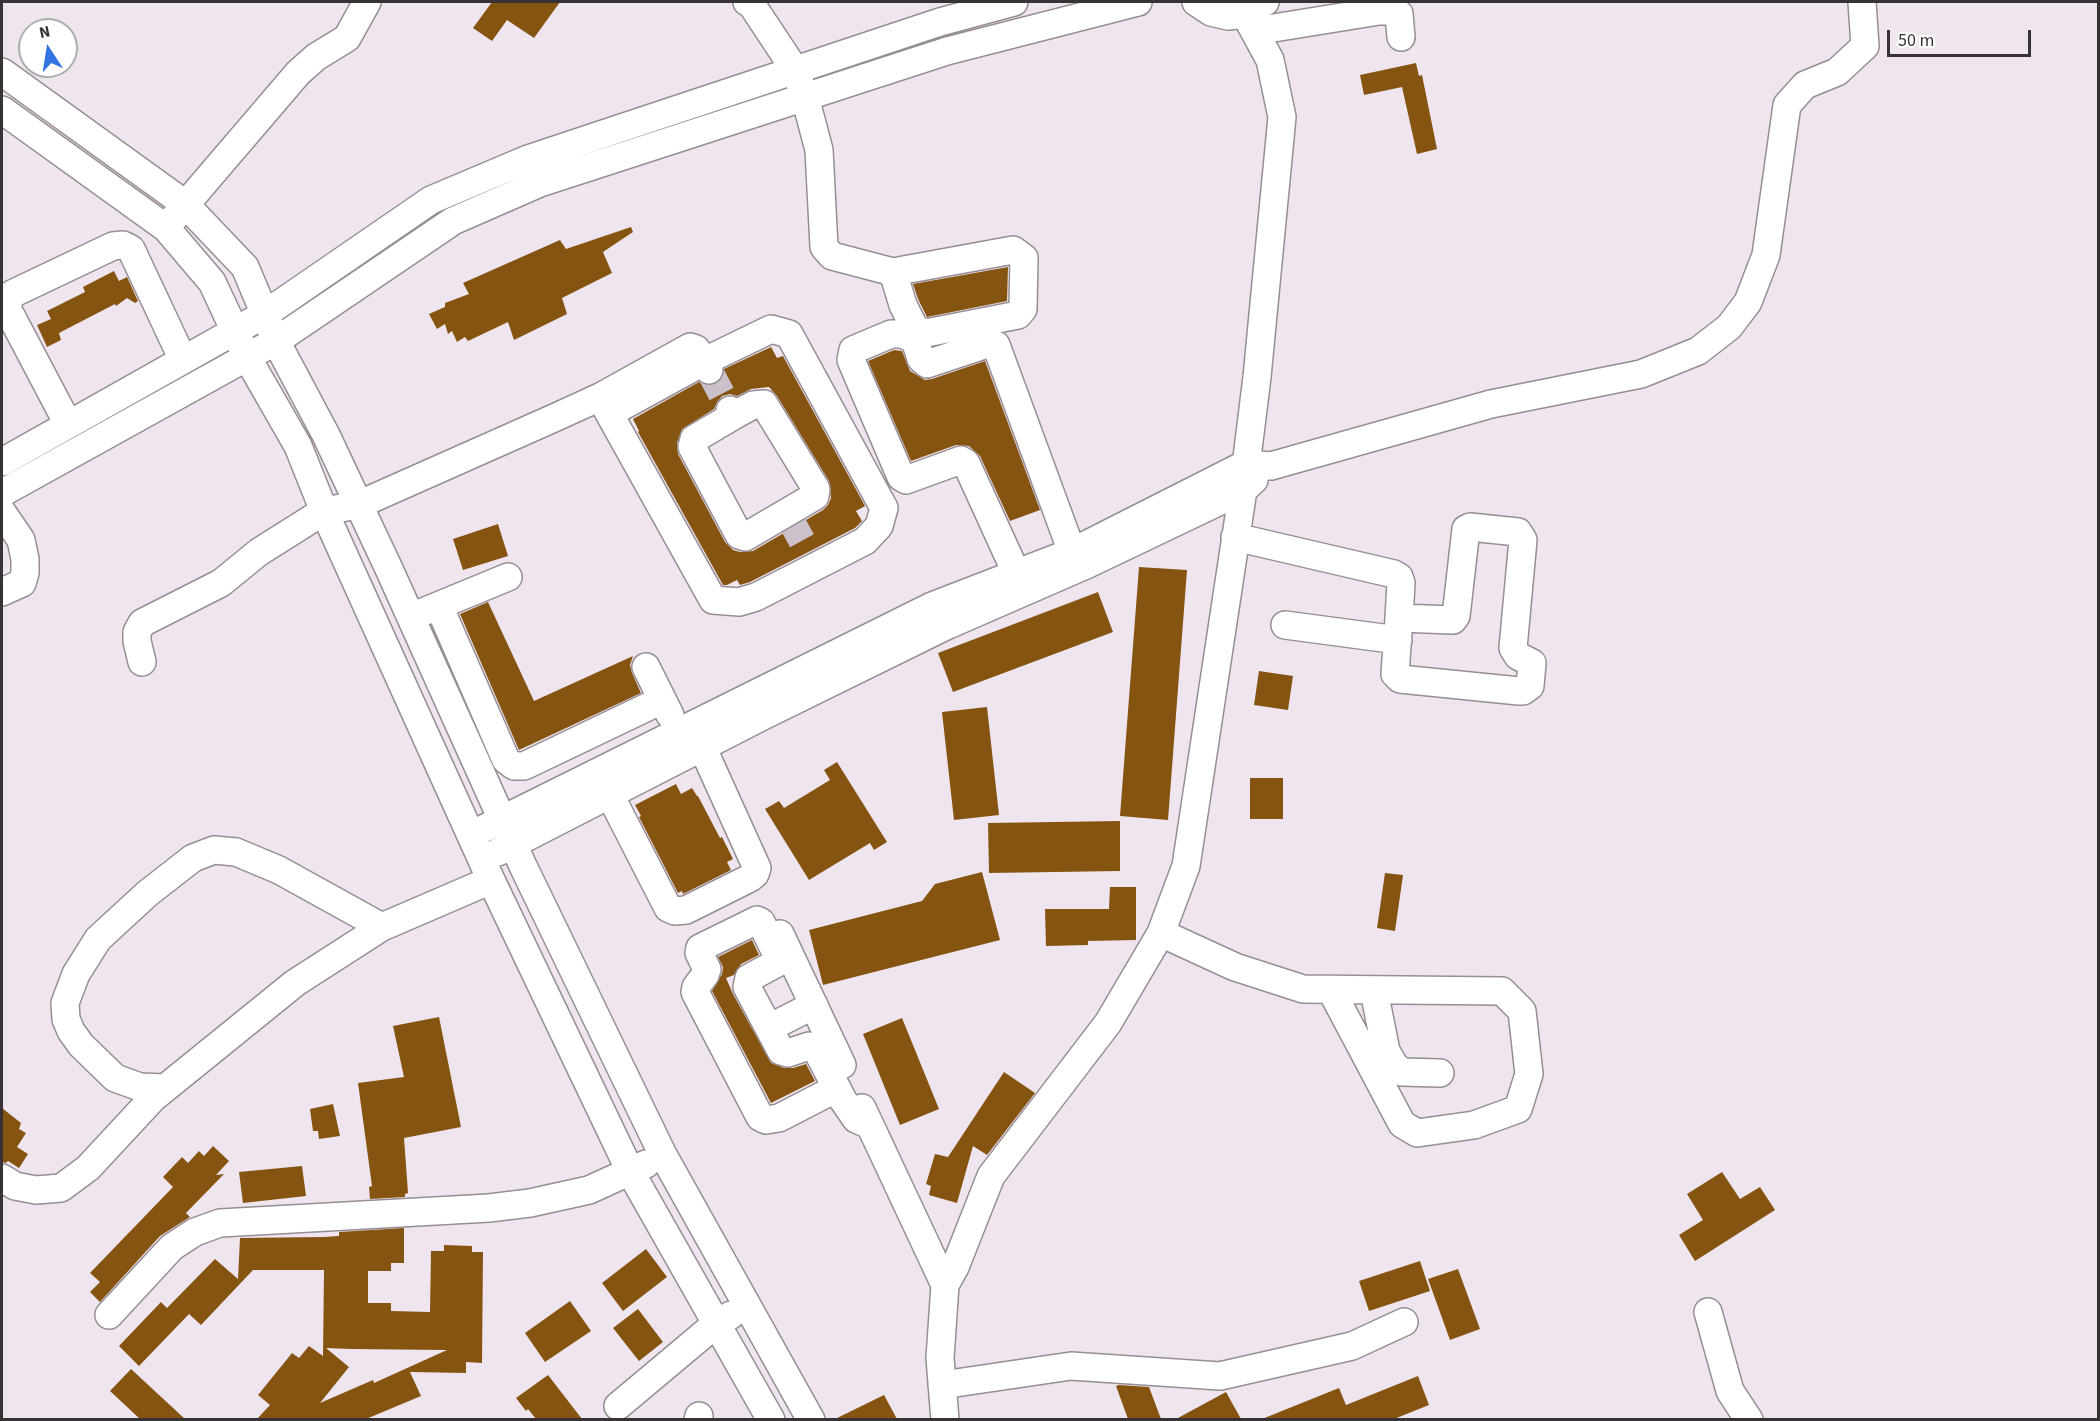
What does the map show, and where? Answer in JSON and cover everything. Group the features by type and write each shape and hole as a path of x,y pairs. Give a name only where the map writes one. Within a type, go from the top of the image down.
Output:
{"street":[{"path":"166,228 298,73 316,57 347,38 367,2"},
{"path":"747,2 750,2 795,70 805,97 819,150 824,247 832,256 893,272 1013,250 1024,258 1023,309 1018,315 926,333 915,329 903,305 893,272"},
{"path":"2,462 265,314 431,200 528,159 940,22 1014,2"},
{"path":"2,493 276,341 453,221 540,183 947,51 1138,2"},
{"path":"1196,2 1211,12 1228,16 1392,11 1399,14 1401,37"},
{"path":"1021,582 1072,552 1253,473 1491,404 1641,374 1698,351 1729,327 1748,302 1766,255 1787,105 1805,86 1838,72 1865,45 1862,2"},
{"path":"945,1419 940,1358 945,1285 955,1267 992,1176 1108,1023 1161,933 1186,866 1235,537 1253,473 1257,377 1282,117 1270,60 1255,15"},
{"path":"2,73 185,204 245,267 276,341 326,435 502,819 664,1156 811,1419"},
{"path":"2,110 166,228 212,282 247,357 298,446 324,511 486,870 630,1171 771,1419"},
{"path":"68,424 8,310 8,302 12,294 113,246 123,245 131,249 183,360"},
{"path":"142,662 137,632 142,623 221,583 259,552 324,511 358,505 605,405 690,347 696,349 707,365 771,329 789,334 884,508 879,526 866,541 814,562 756,597 739,602 713,600 605,405"},
{"path":"1021,582 966,464 961,460 906,480 900,477 851,360 853,350 891,334 902,334 915,340 921,359 927,364 990,343 996,345 1072,552"},
{"path":"764,404 816,489 815,496 788,515 745,537 739,535 693,447 694,439 732,413 753,405 764,404"},
{"path":"471,835 691,734 932,606 1088,564 1253,473"},
{"path":"2,512 21,540 25,573 22,583 2,592"},
{"path":"1235,537 1399,577 1401,583 1398,629 1395,674 1400,679 1519,691 1530,686 1532,663 1518,656 1513,648 1523,540 1521,535 1513,530 1470,527 1466,529 1455,618 1451,621 1398,629 1285,625"},
{"path":"384,644 439,606 508,578"},
{"path":"439,606 506,760 514,766 524,766 662,700"},
{"path":"610,795 668,908 675,911 686,910 755,874 757,868 691,734 662,700 646,667"},
{"path":"2,1178 15,1186 36,1190 61,1188 88,1168 153,1098 295,983 381,927 486,870 514,844 610,795 691,734"},
{"path":"165,1089 141,1087 115,1078 81,1045 71,1031 66,1019 65,1003 76,974 98,939 148,892 193,858 213,850 236,852 279,870 381,927"},
{"path":"837,1088 779,1118 766,1120 760,1118 695,992 707,969 699,953 700,948 757,920 761,922 778,957 777,963 749,978 747,987 781,1052 788,1053 809,1046 815,1047 856,1119 870,1125"},
{"path":"779,933 945,1285"},
{"path":"1161,933 1234,967 1304,989 1502,992 1522,1011 1530,1074 1518,1109 1474,1125 1417,1133 1402,1124 1331,990"},
{"path":"1374,991 1386,1051 1395,1065 1402,1072 1440,1073"},
{"path":"769,1028 814,1005"},
{"path":"109,1315 172,1247 195,1232 220,1223 489,1208 530,1203 589,1190 664,1156"},
{"path":"618,1406 717,1323 748,1306"},
{"path":"1708,1312 1730,1391 1749,1419"},
{"path":"942,1385 1071,1366 1220,1376 1352,1346 1404,1322"}],"building":[{"path":"492,2 560,2 534,38 507,20 492,41 473,28"},
{"path":"1416,63 1419,76 1422,75 1437,149 1417,154 1402,87 1364,95 1360,75"},
{"path":"631,227 633,232 603,252 612,273 562,298 567,314 514,340 508,322 468,341 465,337 457,342 452,331 448,334 445,324 437,329 429,314 445,307 445,303 469,294 463,283 560,240 566,249"},
{"path":"1008,267 1007,301 927,317 913,284"},
{"path":"114,271 119,281 127,277 138,301 135,303 127,298 116,306 115,304 59,333 61,340 47,347 37,325 51,319 47,311 85,292 83,287"},
{"path":"771,347 777,358 783,356 865,506 856,511 862,521 855,528 740,585 737,580 723,585 638,432 633,419 699,382 707,386 716,384 722,379 724,369","holes":["769,387 777,396 829,481 831,498 823,510 753,551 740,552 733,550 725,542 678,454 677,443 682,429 714,409 722,396 730,394 737,396 751,389"]},
{"path":"894,350 902,351 910,371 925,380 985,361 1040,510 1010,521 980,456 969,446 956,445 911,461 868,361"},
{"path":"498,524 508,556 463,570 453,539"},
{"path":"1139,567 1187,570 1168,820 1120,816"},
{"path":"1098,592 1113,632 953,692 938,653"},
{"path":"488,602 534,701 633,656 630,665 641,693 519,750 460,614"},
{"path":"1259,671 1293,676 1288,710 1254,705"},
{"path":"987,707 999,815 954,820 942,712"},
{"path":"837,762 887,842 874,850 870,843 809,880 765,809 779,801 784,808 830,780 824,770"},
{"path":"1250,778 1283,778 1283,819 1250,819"},
{"path":"676,784 681,794 692,788 733,859 727,862 731,870 683,894 682,891 678,893 635,805"},
{"path":"1120,821 1120,871 989,873 988,823"},
{"path":"982,872 1000,940 823,985 809,930 922,901 935,884"},
{"path":"1385,873 1403,875 1395,931 1377,928"},
{"path":"1110,887 1136,887 1136,940 1088,941 1088,945 1046,946 1045,909 1109,909"},
{"path":"752,940 759,955 741,964 734,975 726,978 733,994 771,1063 784,1068 806,1064 815,1081 771,1103 712,991 722,974 723,967 718,957"},
{"path":"439,1017 461,1127 404,1138 408,1193 405,1197 370,1199 369,1187 372,1186 358,1083 404,1077 393,1026"},
{"path":"902,1018 939,1109 900,1125 863,1034"},
{"path":"1004,1072 1035,1093 987,1155 973,1146 957,1203 929,1195 931,1186 926,1184 935,1154 948,1157"},
{"path":"333,1104 340,1136 319,1139 318,1131 313,1131 310,1109"},
{"path":"2,1108 21,1123 19,1129 26,1133 17,1147 28,1154 19,1168 8,1161 2,1162"},
{"path":"213,1146 229,1161 216,1175 224,1174 186,1213 190,1217 160,1236 100,1302 90,1292 100,1282 90,1273 173,1187 163,1177 182,1157 188,1163 199,1151 204,1156"},
{"path":"302,1166 306,1196 243,1203 239,1172"},
{"path":"1722,1172 1740,1199 1760,1187 1775,1210 1695,1261 1679,1235 1703,1220 1687,1194"},
{"path":"404,1228 404,1263 391,1263 391,1271 368,1271 368,1303 391,1303 391,1311 430,1312 431,1251 444,1251 444,1245 472,1246 472,1252 483,1252 482,1363 466,1362 466,1373 410,1372 421,1396 366,1419 257,1419 270,1405 258,1395 292,1353 299,1358 309,1346 323,1356 324,1270 253,1270 201,1325 189,1314 139,1366 119,1346 161,1302 167,1308 215,1259 238,1279 240,1238 324,1237 339,1236 339,1232","holes":["326,1348 447,1350 374,1383 373,1380 320,1403 349,1367"]},
{"path":"646,1249 667,1277 623,1311 602,1283"},
{"path":"1420,1261 1430,1291 1369,1311 1359,1281"},
{"path":"1458,1269 1480,1329 1450,1340 1428,1279"},
{"path":"570,1301 591,1331 545,1362 525,1333"},
{"path":"638,1309 663,1342 639,1361 613,1328"},
{"path":"131,1369 185,1419 140,1419 110,1391"},
{"path":"548,1375 582,1419 536,1419 528,1409 526,1411 516,1398"},
{"path":"1418,1376 1429,1405 1394,1419 1262,1419 1339,1388 1346,1405"},
{"path":"1116,1386 1149,1387 1161,1419 1128,1419"},
{"path":"1226,1392 1241,1419 1176,1419"},
{"path":"884,1395 897,1419 835,1419"}],"tunnel":[{"path":"709,370 730,410"},
{"path":"789,517 812,559"}]}
